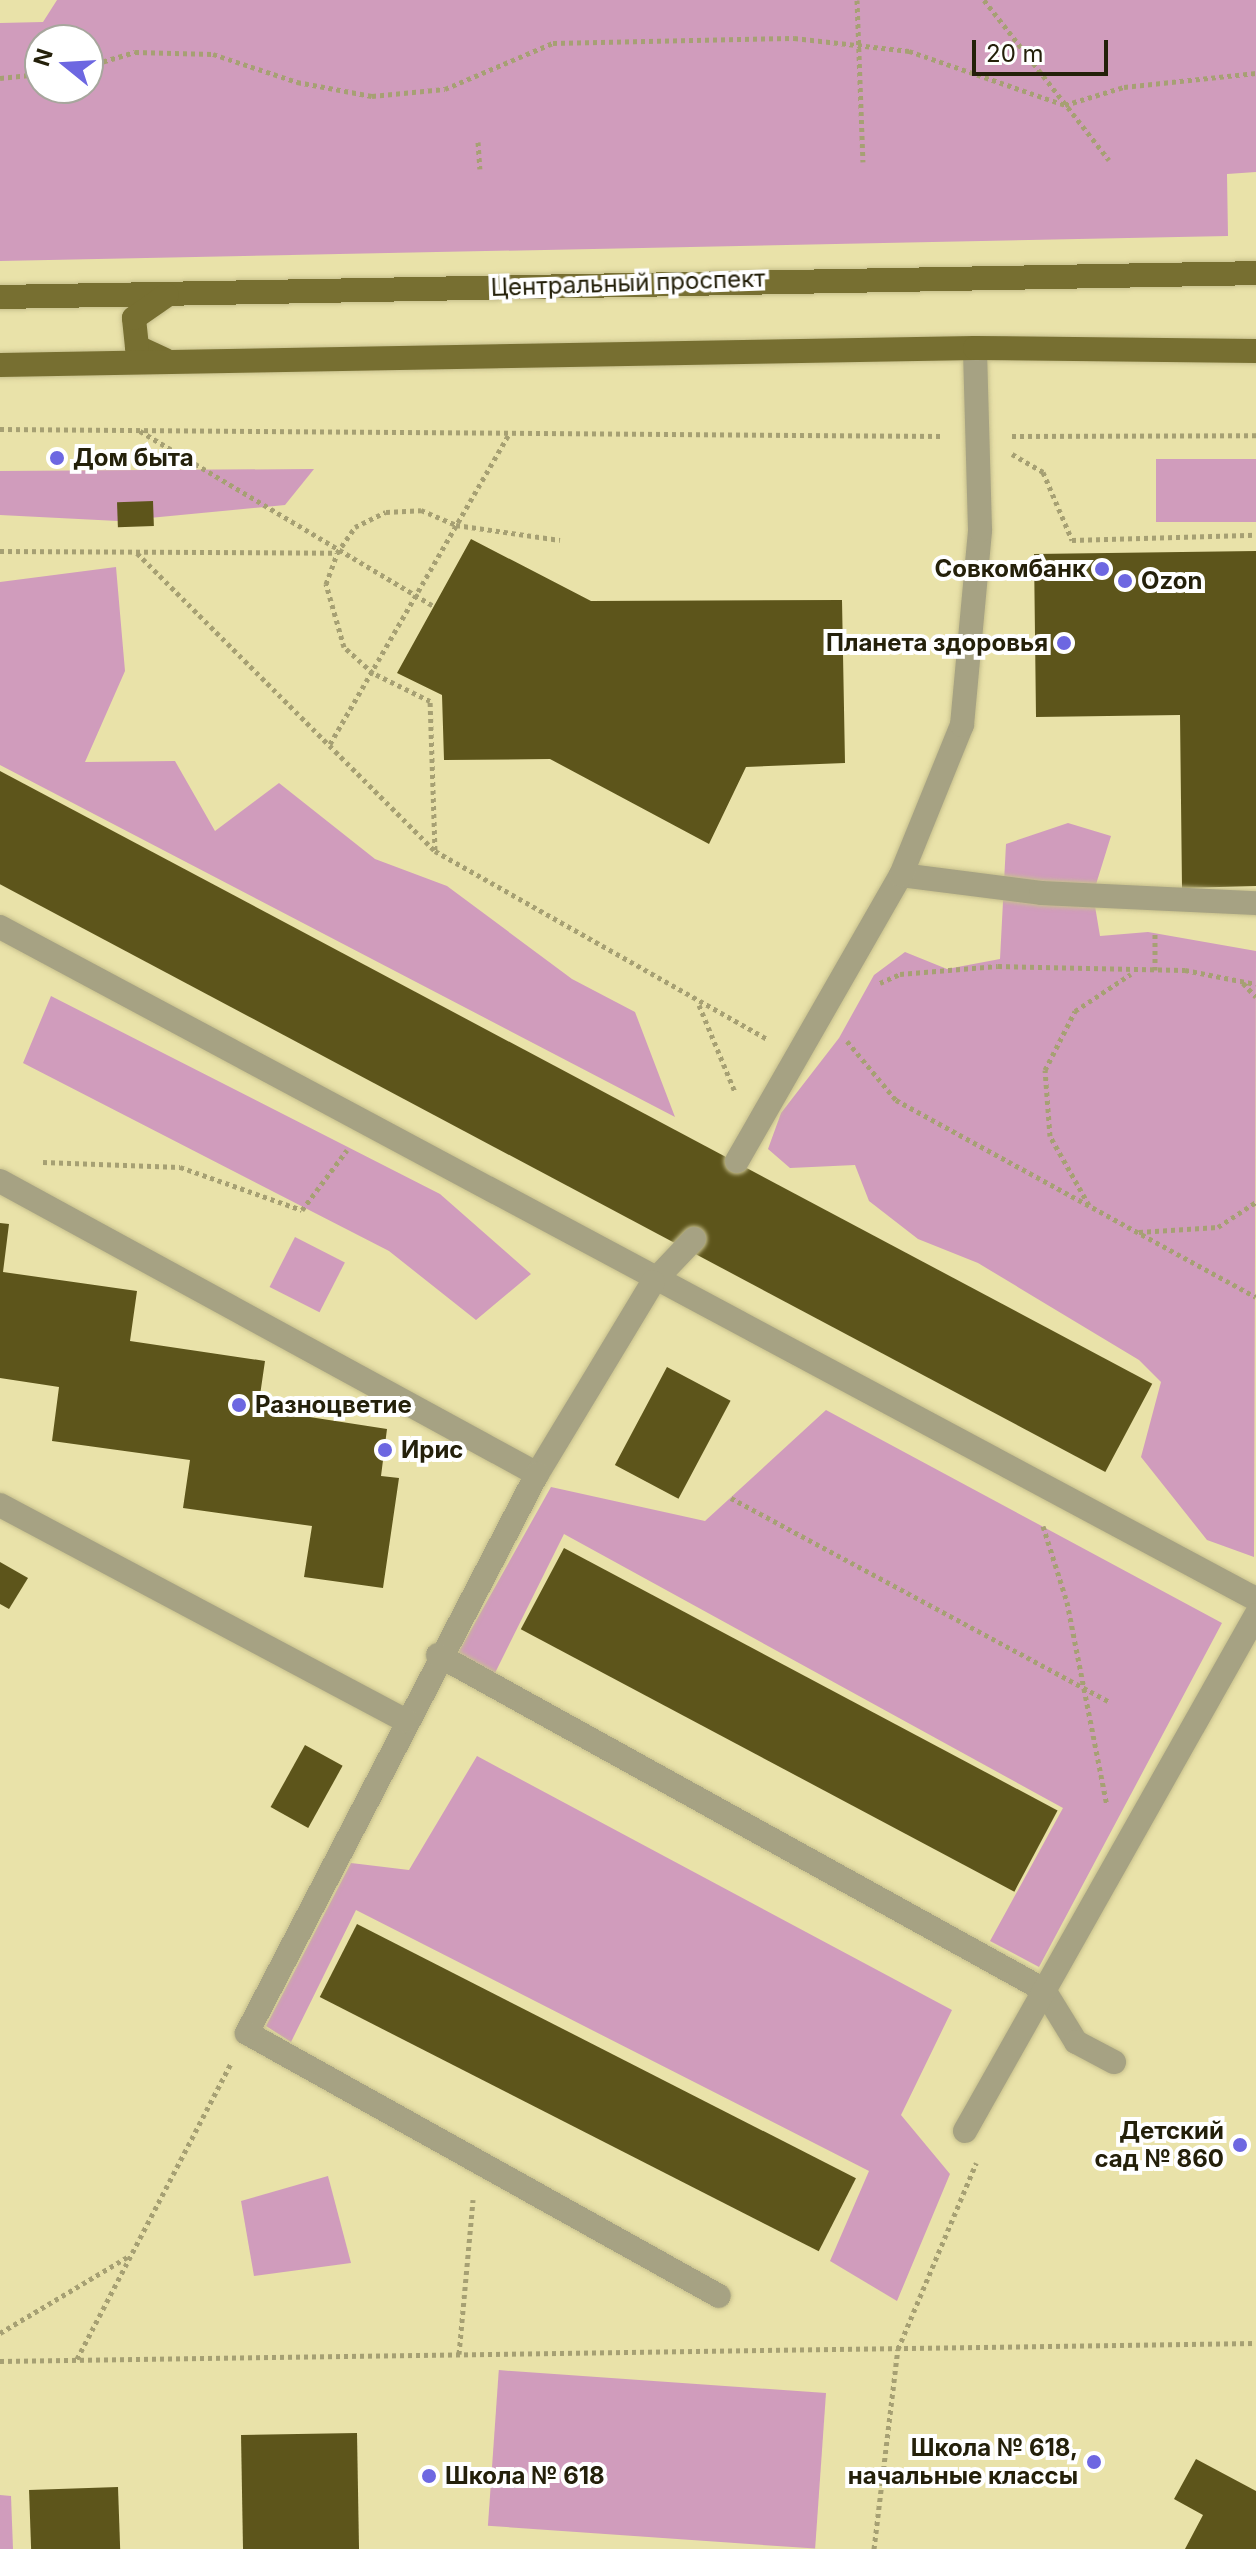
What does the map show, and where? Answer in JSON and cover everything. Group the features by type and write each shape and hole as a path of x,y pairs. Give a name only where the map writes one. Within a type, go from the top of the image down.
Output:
{"main road":[{"name":"Центральный проспект","path":"0,297 1256,273"},
{"path":"167,295 134,318 137,347 168,362"},
{"path":"0,365 975,348 1256,351"}],"lane":[{"path":"737,1161 751,1130 901,875 962,725 980,530 975,348"},
{"path":"901,875 1041,893 1256,903"},
{"path":"0,927 367,1123 653,1282 1256,1599"},
{"path":"0,1181 537,1474"},
{"path":"694,1239 653,1282 537,1474 438,1655 247,2033 719,2296"},
{"path":"0,1505 405,1720"},
{"path":"965,2131 1256,1615"},
{"path":"438,1655 1044,1990 1076,2042 1114,2062"}],"path":[{"path":"857,0 863,162"},
{"path":"984,0 1109,160"},
{"path":"104,61 135,52 213,54 372,96 445,89 553,43 859,41 975,68 1065,105 1124,87 1256,73"},
{"path":"0,78 24,76"},
{"path":"478,142 480,169"},
{"path":"0,429 1256,435"},
{"path":"139,430 337,553 434,606"},
{"path":"330,744 509,433"},
{"path":"979,436 1043,472 1072,540 1256,535"},
{"path":"435,851 430,701 373,673 344,647 330,616 326,584 337,553 355,527 386,512 421,510 456,525 560,540"},
{"path":"0,551 337,553"},
{"path":"137,553 435,851 699,1004 795,1054"},
{"path":"873,986 900,974 998,966 1131,974 1185,970 1256,984"},
{"path":"1089,1205 1050,1136 1045,1070 1075,1011 1131,974"},
{"path":"1243,983 1256,997"},
{"path":"699,1004 751,1130"},
{"path":"821,1010 896,1100 1256,1297"},
{"path":"27,1166 180,1167 302,1210 367,1123"},
{"path":"1138,1232 1218,1227 1256,1202"},
{"path":"1029,1480 1067,1602 1118,1864"},
{"path":"731,1498 1110,1702"},
{"path":"76,2360 247,2033"},
{"path":"874,2549 898,2349 983,2148"},
{"path":"459,2354 477,2162"},
{"path":"0,2333 130,2255"},
{"path":"0,2361 1256,2343"}],"shaded area":[{"path":"57,0 1256,0 1256,172 1227,174 1228,236 0,261 0,23 43,22"},
{"path":"1156,459 1256,459 1256,522 1156,522"},
{"path":"314,469 285,505 118,521 0,515 0,471"},
{"path":"116,567 125,671 85,762 175,761 215,831 279,783 375,859 447,886 572,979 635,1012 675,1117 0,765 0,582"},
{"path":"1068,823 1111,836 1093,894 1100,936 1148,932 1256,951 1254,1557 1207,1540 1141,1457 1161,1382 1139,1360 978,1263 918,1239 869,1201 855,1165 790,1168 768,1149 781,1113 839,1038 874,975 905,952 947,969 1000,959 1006,844"},
{"path":"51,996 440,1194 531,1274 476,1320 389,1251 23,1063"},
{"path":"295,1237 345,1262 319,1312 270,1287"},
{"path":"826,1410 1222,1623 1039,1967 990,1941 1063,1808 564,1534 494,1675 458,1653 551,1487 705,1521"},
{"path":"477,1756 952,2010 901,2115 950,2174 897,2301 830,2261 869,2171 356,1910 291,2042 266,2026 351,1863 409,1870"},
{"path":"328,2176 351,2263 254,2276 241,2201"},
{"path":"499,2370 826,2393 815,2549 488,2526"},
{"path":"0,2495 11,2496 13,2549 0,2549"}],"building":[{"path":"153,501 154,526 118,527 117,502"},
{"path":"471,539 591,601 842,600 845,763 746,767 709,844 550,759 444,760 442,695 397,673"},
{"path":"1256,551 1256,886 1182,888 1180,715 1036,717 1034,554"},
{"path":"0,771 1152,1384 1105,1472 0,884"},
{"path":"0,1223 9,1224 3,1272 137,1291 130,1341 265,1361 258,1409 387,1429 381,1476 399,1478 383,1588 304,1577 312,1526 183,1508 190,1460 52,1441 59,1387 0,1378"},
{"path":"667,1367 731,1401 678,1499 615,1465"},
{"path":"564,1548 1058,1810 1014,1892 521,1629"},
{"path":"0,1562 28,1578 9,1609 0,1604"},
{"path":"305,1745 343,1766 308,1828 271,1807"},
{"path":"357,1924 856,2178 819,2251 320,1997"},
{"path":"357,2433 359,2549 243,2549 241,2435"},
{"path":"1196,2459 1256,2491 1256,2549 1185,2549 1203,2515 1174,2499"},
{"path":"118,2487 120,2549 31,2549 29,2490"}],"place":[{"name":"Дом быта","path":"57,458"},
{"name":"Совкомбанк","path":"1102,569"},
{"name":"Ozon","path":"1125,581"},
{"name":"Планета здоровья","path":"1064,643"},
{"name":"Разноцветие","path":"239,1405"},
{"name":"Ирис","path":"385,1450"},
{"name":"Детский сад № 860","path":"1240,2145"},
{"name":"Школа № 618, начальные классы","path":"1094,2462"},
{"name":"Школа № 618","path":"429,2476"}]}
